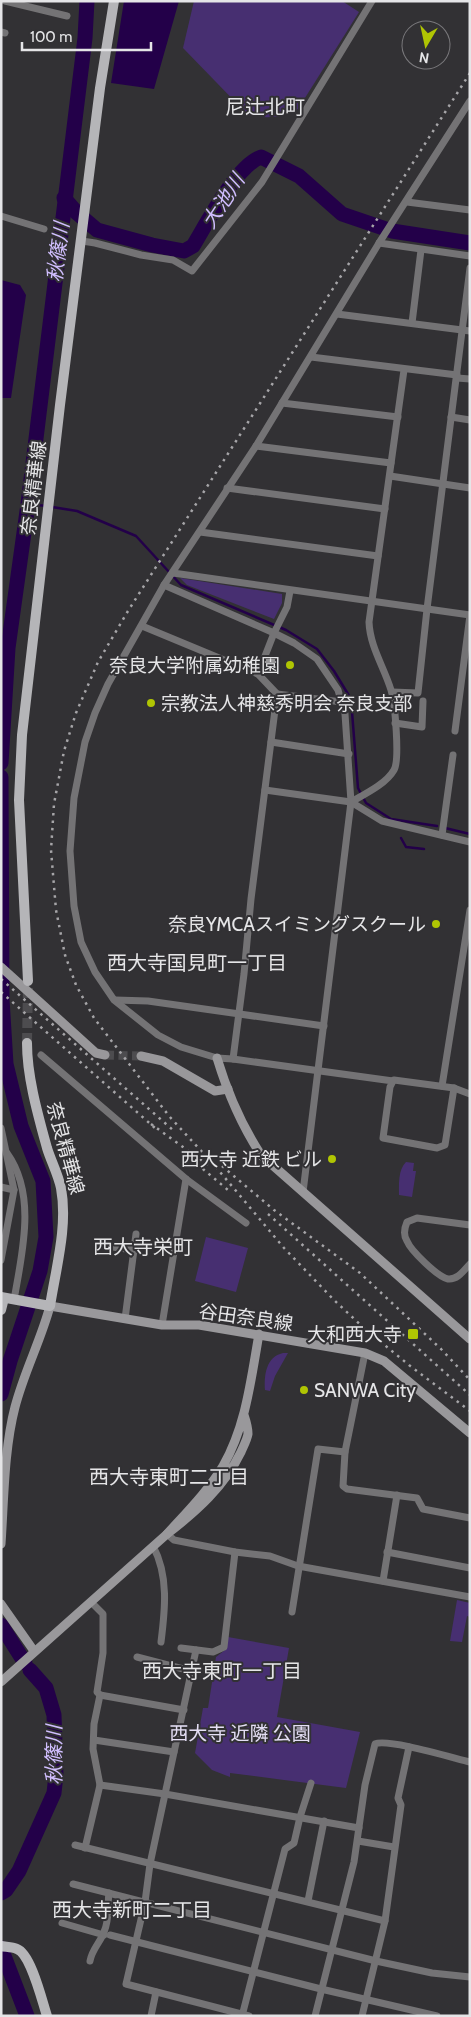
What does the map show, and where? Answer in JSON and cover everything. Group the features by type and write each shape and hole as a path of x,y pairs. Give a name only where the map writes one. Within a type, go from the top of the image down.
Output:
{"main road":[{"name":"奈良精華線","path":"23,981 19,800 22,735 59,414 100,88 114,1"},
{"name":"奈良精華線","path":"28,1043 27,1053 35,1098 47,1148 61,1187 63,1207 62,1224 47,1305"},
{"path":"1,1310 7,1298 47,1305"},
{"path":"1,1946 18,1949 29,1964 47,2016"}],"street":[{"path":"5,1 68,16"},
{"path":"82,238 141,255 174,260 192,271 262,182 372,1"},
{"path":"454,1088 445,1146 437,1148 383,1138 390,1087 393,1081 217,1058 181,1047 158,1035 114,1000 95,972 81,942 74,906 70,851 78,772 85,742 108,684 164,585 256,446 379,244 470,101"},
{"path":"406,202 470,210"},
{"path":"1,216 44,229"},
{"path":"379,244 470,256"},
{"path":"412,323 422,250"},
{"path":"392,692 418,693 426,609 470,268"},
{"path":"337,314 470,331"},
{"path":"311,357 470,379"},
{"path":"351,802 384,780 394,770 398,758 392,692 370,636 369,622 404,370"},
{"path":"282,403 398,417"},
{"path":"451,417 470,420"},
{"path":"256,446 391,463"},
{"path":"390,476 470,488"},
{"path":"227,488 384,509"},
{"path":"200,532 378,556"},
{"path":"173,573 470,615 455,731"},
{"path":"164,585 294,643 317,660 338,690 345,714 351,802 303,1192"},
{"path":"258,674 274,633 287,607 290,591"},
{"path":"142,626 258,674 277,694 342,702"},
{"path":"233,1059 240,1015 251,899 277,694"},
{"path":"395,723 422,727 423,701"},
{"path":"271,742 349,754"},
{"path":"442,835 453,755"},
{"path":"265,790 351,802 382,821 470,842"},
{"path":"442,1086 470,910"},
{"path":"1,967 23,981 96,1053 105,1055"},
{"path":"114,1000 148,1001 324,1026"},
{"path":"41,1055 186,1180 246,1223"},
{"path":"141,1056 163,1061 215,1091 228,1089"},
{"path":"217,1058 228,1089 261,1155 470,1338"},
{"path":"394,1080 454,1088 470,1094"},
{"path":"1,1128 3,1144 16,1166 26,1212 25,1236 7,1298"},
{"path":"1,1260 3,1237 14,1190 7,1153"},
{"path":"162,1325 186,1180"},
{"path":"1,1188 14,1190"},
{"path":"469,1225 417,1218 406,1222 404,1234 411,1249 439,1275 448,1279 458,1277 470,1264"},
{"path":"125,1319 136,1234"},
{"path":"99,1245 133,1250"},
{"path":"1,1544 7,1463 14,1409 22,1383 45,1326 47,1305"},
{"name":"谷田奈良線","path":"47,1305 162,1325 199,1325 259,1334 365,1353 384,1360 470,1433"},
{"path":"1,1682 153,1546 197,1511 228,1475 247,1438 244,1415 259,1334"},
{"path":"365,1353 345,1452 343,1486 347,1489 417,1498 423,1510 470,1518"},
{"path":"292,1612 318,1449 345,1452"},
{"path":"383,1581 397,1495"},
{"path":"167,1534 174,1540 235,1552 270,1556 298,1566 470,1597"},
{"path":"153,1546 162,1570 166,1605 161,1642"},
{"path":"181,1648 213,1652 224,1647 235,1552"},
{"path":"387,1552 470,1568"},
{"path":"85,1848 100,1785 93,1749 100,1695 97,1692 103,1653 103,1614 91,1602"},
{"path":"1,1604 34,1651"},
{"path":"196,1650 150,1864 145,1902 126,1984 245,2015 252,1972 275,1893 285,1849 294,1843 311,1783"},
{"path":"137,1657 191,1671"},
{"path":"100,1695 184,1710"},
{"path":"94,1740 174,1752"},
{"path":"315,2016 358,1841 365,1784 375,1744 380,1742 409,1747 470,1762"},
{"path":"362,2016 385,1921 401,1805 398,1798 409,1747"},
{"path":"100,1785 165,1794 360,1828"},
{"path":"308,1901 324,1821"},
{"path":"358,1841 394,1847"},
{"path":"74,1845 385,1921"},
{"path":"73,1884 376,1961 432,1973 470,1977"},
{"path":"90,1961 92,1952 107,1935 110,1916 108,1908 110,1893"},
{"path":"62,1922 252,1972 437,2016"},
{"path":"151,2016 156,1992"}],"green space":[{"path":"194,1 342,1 359,12 298,109 280,116 261,117 248,115 183,48"},
{"path":"180,578 282,594 282,603 274,619 187,585"},
{"path":"406,1162 414,1163 413,1171 416,1171 412,1197 399,1195 400,1173"},
{"path":"206,1237 248,1248 236,1292 195,1281"},
{"path":"283,1353 288,1353 275,1376 270,1391 265,1390 267,1367 273,1358"},
{"path":"457,1600 470,1603 470,1617 467,1616 462,1642 450,1641"},
{"name":"西大寺 近隣 公園","path":"228,1637 289,1648 277,1717 360,1732 346,1788 230,1773 230,1777 212,1770 195,1753 203,1708 208,1708 216,1657 225,1650"}],"shaded area":[{"path":"124,1 179,1 154,89 111,83"},
{"path":"1,280 20,285 26,295 11,398 1,398"}],"waterway":[{"name":"秋篠川","path":"1,763 8,648 28,504 85,38 87,1"},
{"name":"大池川","path":"64,198 77,213 97,230 152,245 184,251 193,246 223,196 242,171 261,157 299,176 342,214 392,231 470,243"},
{"path":"28,504 47,506"},
{"path":"52,507 77,511 136,536 181,585 286,630 317,649 334,671 351,699 358,788 366,803 391,819 437,826"},
{"path":"1,777 2,999 6,1064 21,1126 43,1181 46,1237 40,1271 1,1394"},
{"path":"445,828 470,834"},
{"path":"401,838 406,847 424,849"},
{"name":"秋篠川","path":"1,1625 25,1663"},
{"name":"秋篠川","path":"1,1893 6,1890 19,1871 54,1793 56,1775 54,1715 46,1688 30,1670"},
{"name":"秋篠川","path":"1,1948 27,2016"}],"tunnel":[{"path":"27,1043 28,984"},
{"path":"105,1055 141,1056"}],"railway":[{"path":"470,73 128,611 98,662 76,713 64,751 54,804 51,850 56,910 65,955 76,985 94,1018 169,1116 215,1166 284,1248 365,1329 470,1411"},
{"path":"1,979 174,1131"},
{"path":"1,992 155,1128"},
{"path":"151,1124 208,1165"},
{"path":"197,1164 228,1190"},
{"path":"222,1166 274,1210 360,1273 441,1349 470,1380"},
{"path":"268,1214 470,1395"}],"place":[{"name":"奈良大学附属幼稚園","path":"290,665"},
{"name":"宗教法人神慈秀明会 奈良支部","path":"151,703"},
{"name":"奈良YMCAスイミングスクール","path":"436,924"},
{"name":"西大寺 近鉄 ビル","path":"332,1159"},
{"name":"大和西大寺","path":"413,1334"},
{"name":"SANWA City","path":"304,1390"}],"district":[{"name":"尼辻北町","path":"265,107"},
{"name":"西大寺国見町一丁目","path":"197,963"},
{"name":"西大寺栄町","path":"143,1247"},
{"name":"西大寺東町二丁目","path":"169,1477"},
{"name":"西大寺東町一丁目","path":"222,1671"},
{"name":"西大寺新町二丁目","path":"132,1910"}]}
